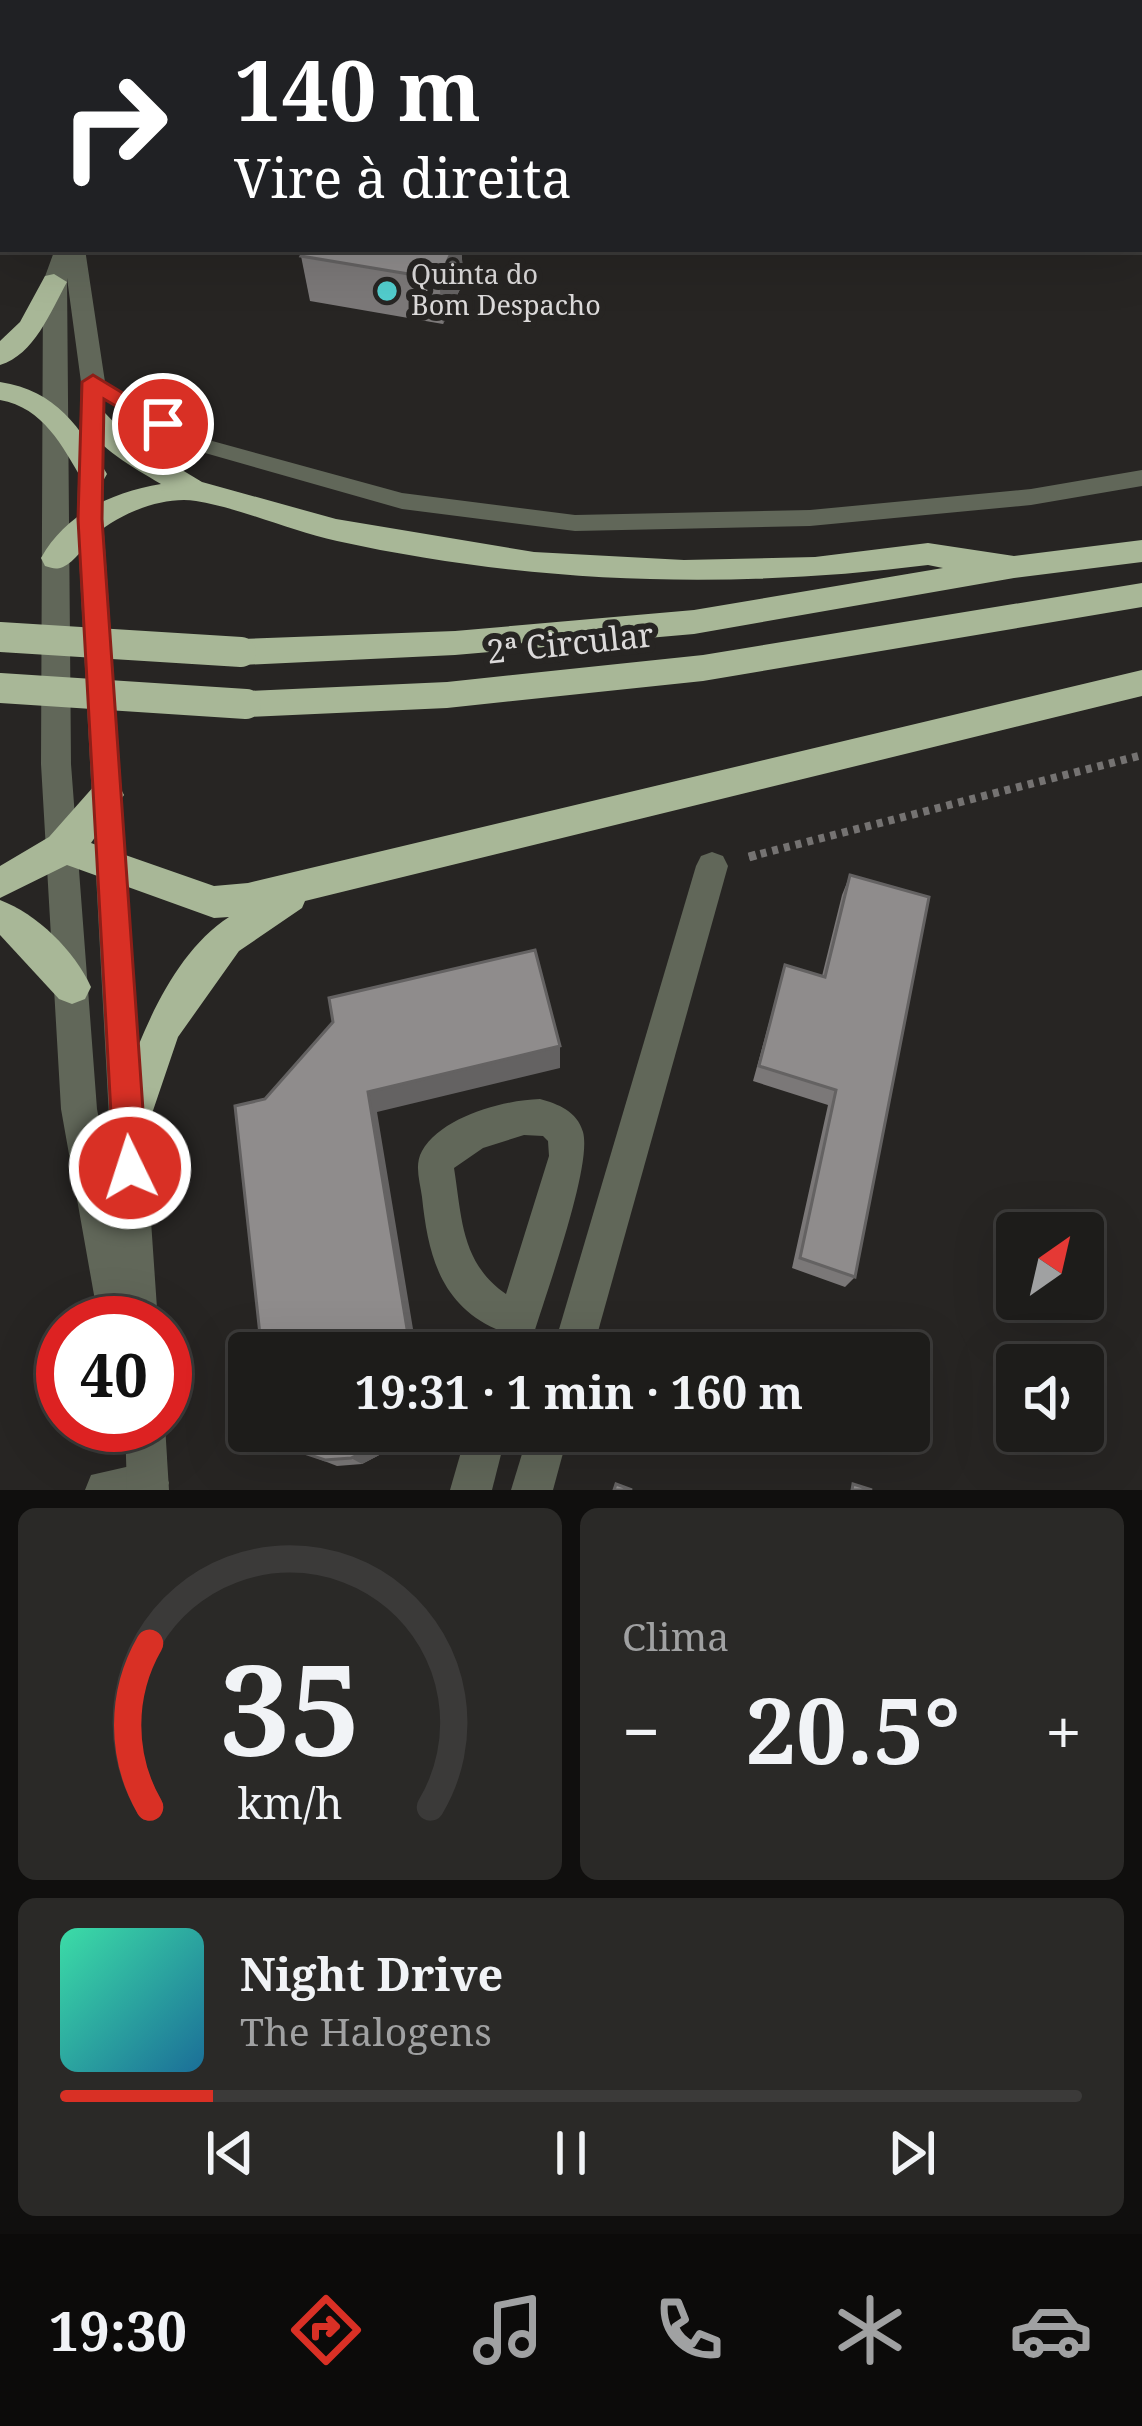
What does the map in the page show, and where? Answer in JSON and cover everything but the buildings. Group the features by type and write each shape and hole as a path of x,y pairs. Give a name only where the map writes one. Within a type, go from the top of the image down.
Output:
{"highway":[{"path":"0,356 30,327 54,282"},
{"path":"0,391 22,393 52,408 92,474"},
{"path":"95,420 119,446 193,490 336,530 534,563 684,571 815,568 928,554 1014,567"},
{"path":"56,558 90,519 136,498 193,490"},
{"name":"2ª Circular","path":"0,637 241,652 455,644 694,622 1014,567 1142,551"},
{"name":"2ª Circular","path":"0,688 246,704 447,695 703,668 1142,595"},
{"path":"63,848 214,902 248,899 1142,683"},
{"path":"0,882 22,875 63,848 88,826 107,795"},
{"path":"128,1129 161,1028 226,939 314,880"},
{"path":"0,916 22,928 72,987"}],"street":[{"path":"69,252 54,282 56,764 79,1109 113,1296"},
{"path":"71,252 93,382 90,519 137,1296"},
{"path":"578,1332 712,866"},
{"path":"533,1116 550,1119 566,1134 567,1156 512,1336 463,1290 452,1262 435,1163 441,1150 457,1138 533,1116"},
{"path":"106,1490 148,1487 144,1452"},
{"path":"471,1490 481,1452"},
{"path":"532,1490 543,1452"}],"lane":[{"path":"93,382 198,444 402,501 575,523 810,518 1031,497 1142,478"}],"path":[{"path":"712,866 1142,755"}],"place":[{"name":"Quinta do Bom Despacho","path":"387,291"}],"route":[{"path":"130,1168 90,519 93,382 163,424"}]}
